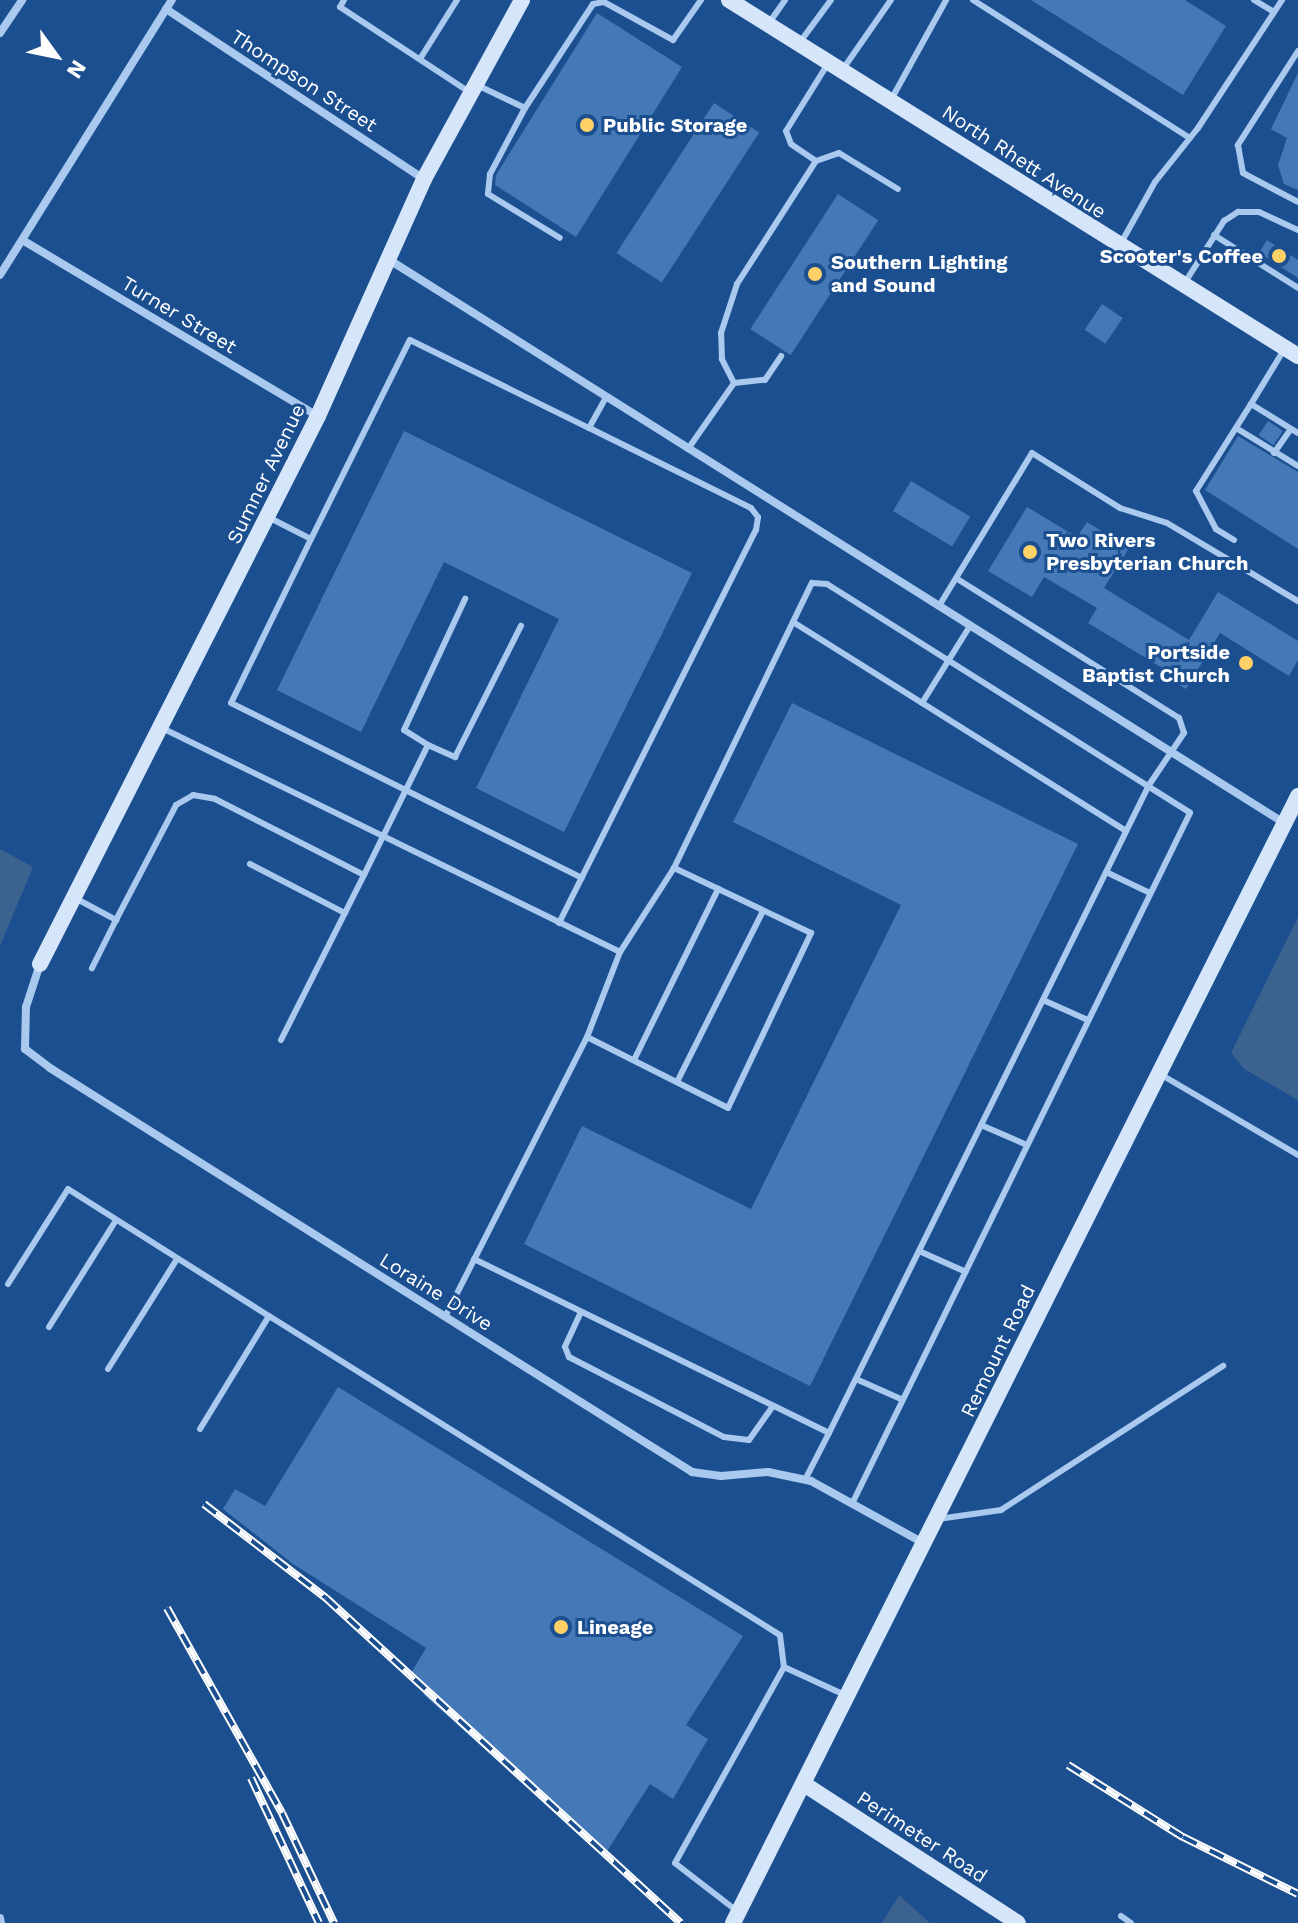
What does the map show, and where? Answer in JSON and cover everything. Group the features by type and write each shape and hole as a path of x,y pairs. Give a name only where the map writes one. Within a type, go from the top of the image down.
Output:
{"main road":[{"name":"Sumner Avenue","path":"40,964 318,416 391,261 424,179 476,91 522,0"},
{"name":"North Rhett Avenue","path":"729,0 1291,352"},
{"name":"Remount Road","path":"736,1918 1298,796"},
{"name":"Perimeter Road","path":"804,1784 1018,1923"}],"street":[{"path":"0,33 22,0"},
{"path":"0,275 172,0"},
{"name":"Thompson Street","path":"166,9 424,179"},
{"name":"Turner Street","path":"24,241 318,416"},
{"path":"391,261 1285,823"},
{"name":"Loraine Drive","path":"40,964 26,1007 25,1049 692,1472 721,1476 768,1472 805,1480 926,1544"}],"lane":[{"path":"344,0 340,7 420,59 476,91 525,108"},
{"path":"420,59 457,0"},
{"path":"560,238 488,194 490,174 525,108 593,4 604,2 673,40 701,0"},
{"path":"769,23 785,0"},
{"path":"799,43 831,0"},
{"path":"816,161 791,144 786,131 890,2 880,0"},
{"path":"891,100 922,52 946,0"},
{"path":"973,0 1190,138"},
{"path":"1254,0 1274,12"},
{"path":"1119,246 1155,182 1190,138 1282,0"},
{"path":"1298,51 1238,145 1243,173 1298,202"},
{"path":"734,383 722,359 726,309 737,284 816,161 839,153 898,189"},
{"path":"1183,286 1224,221 1247,210 1298,230"},
{"path":"1214,235 1298,288"},
{"path":"559,923 582,878 756,530 758,517 751,508 410,340 231,703 582,878"},
{"path":"1234,540 1216,529 1196,491 1251,404 1291,352"},
{"path":"688,449 734,383 765,380 781,356"},
{"path":"589,428 606,397"},
{"path":"1251,404 1295,431 1274,453"},
{"path":"1236,428 1274,453 1297,463"},
{"path":"939,606 1032,453 1120,508 1167,523 1298,601"},
{"path":"268,517 311,539"},
{"path":"805,1480 1149,785 1184,733 1179,718 956,578"},
{"path":"445,1317 587,1037 620,952 674,868 812,583 827,584 1190,813 852,1504"},
{"path":"465,599 404,730 428,745 455,757 521,626"},
{"path":"793,622 1126,831"},
{"path":"922,703 970,626"},
{"path":"162,728 620,952"},
{"path":"281,1040 428,745"},
{"path":"92,968 176,805 193,795 215,799 364,875"},
{"path":"250,864 345,913"},
{"path":"587,1037 728,1108 811,933 674,868"},
{"path":"1106,872 1150,893"},
{"path":"634,1060 718,889"},
{"path":"75,898 116,920"},
{"path":"677,1082 763,911"},
{"path":"1043,1000 1088,1020"},
{"path":"1159,1073 1298,1155"},
{"path":"981,1125 1027,1145"},
{"path":"8,1284 68,1189 780,1635 784,1667 675,1863 736,1918"},
{"path":"49,1327 116,1220"},
{"path":"919,1251 966,1272"},
{"path":"108,1369 177,1259"},
{"path":"474,1259 829,1433"},
{"path":"581,1312 565,1347 569,1357 724,1437 749,1440 773,1406"},
{"path":"200,1429 269,1316"},
{"path":"938,1519 1001,1510 1223,1366"},
{"path":"856,1379 903,1400"},
{"path":"784,1667 848,1697"},
{"path":"1121,1916 1131,1923"}],"water":[{"path":"0,849 33,867 0,946"},
{"path":"1298,917 1298,1100 1244,1069 1231,1053"},
{"path":"899,1895 930,1923 882,1923"}],"building":[{"path":"1031,0 1185,0 1226,26 1183,95"},
{"name":"Public Storage","path":"597,13 682,67 576,237 495,185 496,175"},
{"path":"1298,73 1298,190 1284,184 1278,165 1287,138 1271,129"},
{"path":"714,103 759,132 662,283 617,253"},
{"name":"Southern Lighting and Sound","path":"838,194 878,220 791,355 750,329"},
{"name":"Scooter's Coffee","path":"1267,240 1298,260 1298,278 1259,253"},
{"path":"1102,304 1123,318 1105,344 1085,330"},
{"path":"1268,421 1283,431 1273,445 1258,435"},
{"path":"404,431 692,573 564,832 476,788 559,619 444,562 361,732 277,690"},
{"path":"1238,436 1298,472 1298,549 1205,490"},
{"path":"911,481 970,517 952,547 893,511"},
{"path":"1027,507 1077,537 1087,522 1129,548 1104,588 1189,640 1218,592 1298,641 1298,660 1289,676 1220,633 1186,689 1166,677 1169,672 1088,623 1097,608 1044,577 1032,597 988,571"},
{"path":"792,703 1078,844 810,1386 524,1244 582,1126 751,1209 901,905 733,822"},
{"name":"Lineage","path":"338,1387 743,1636 686,1725 708,1739 673,1799 650,1784 604,1856 423,1694 427,1687 411,1673 426,1648 293,1564 223,1509 235,1489 265,1506"}],"railway":[{"path":"204,1504 326,1598 681,1923"},
{"path":"167,1608 282,1813 334,1923"},
{"path":"1068,1765 1183,1837 1298,1894"},
{"path":"251,1778 319,1923"}],"place":[{"name":"Public Storage","path":"587,125"},
{"name":"Scooter's Coffee","path":"1279,256"},
{"name":"Southern Lighting and Sound","path":"815,274"},
{"name":"Two Rivers Presbyterian Church","path":"1030,552"},
{"name":"Portside Baptist Church","path":"1246,663"},
{"name":"Lineage","path":"561,1627"}]}
